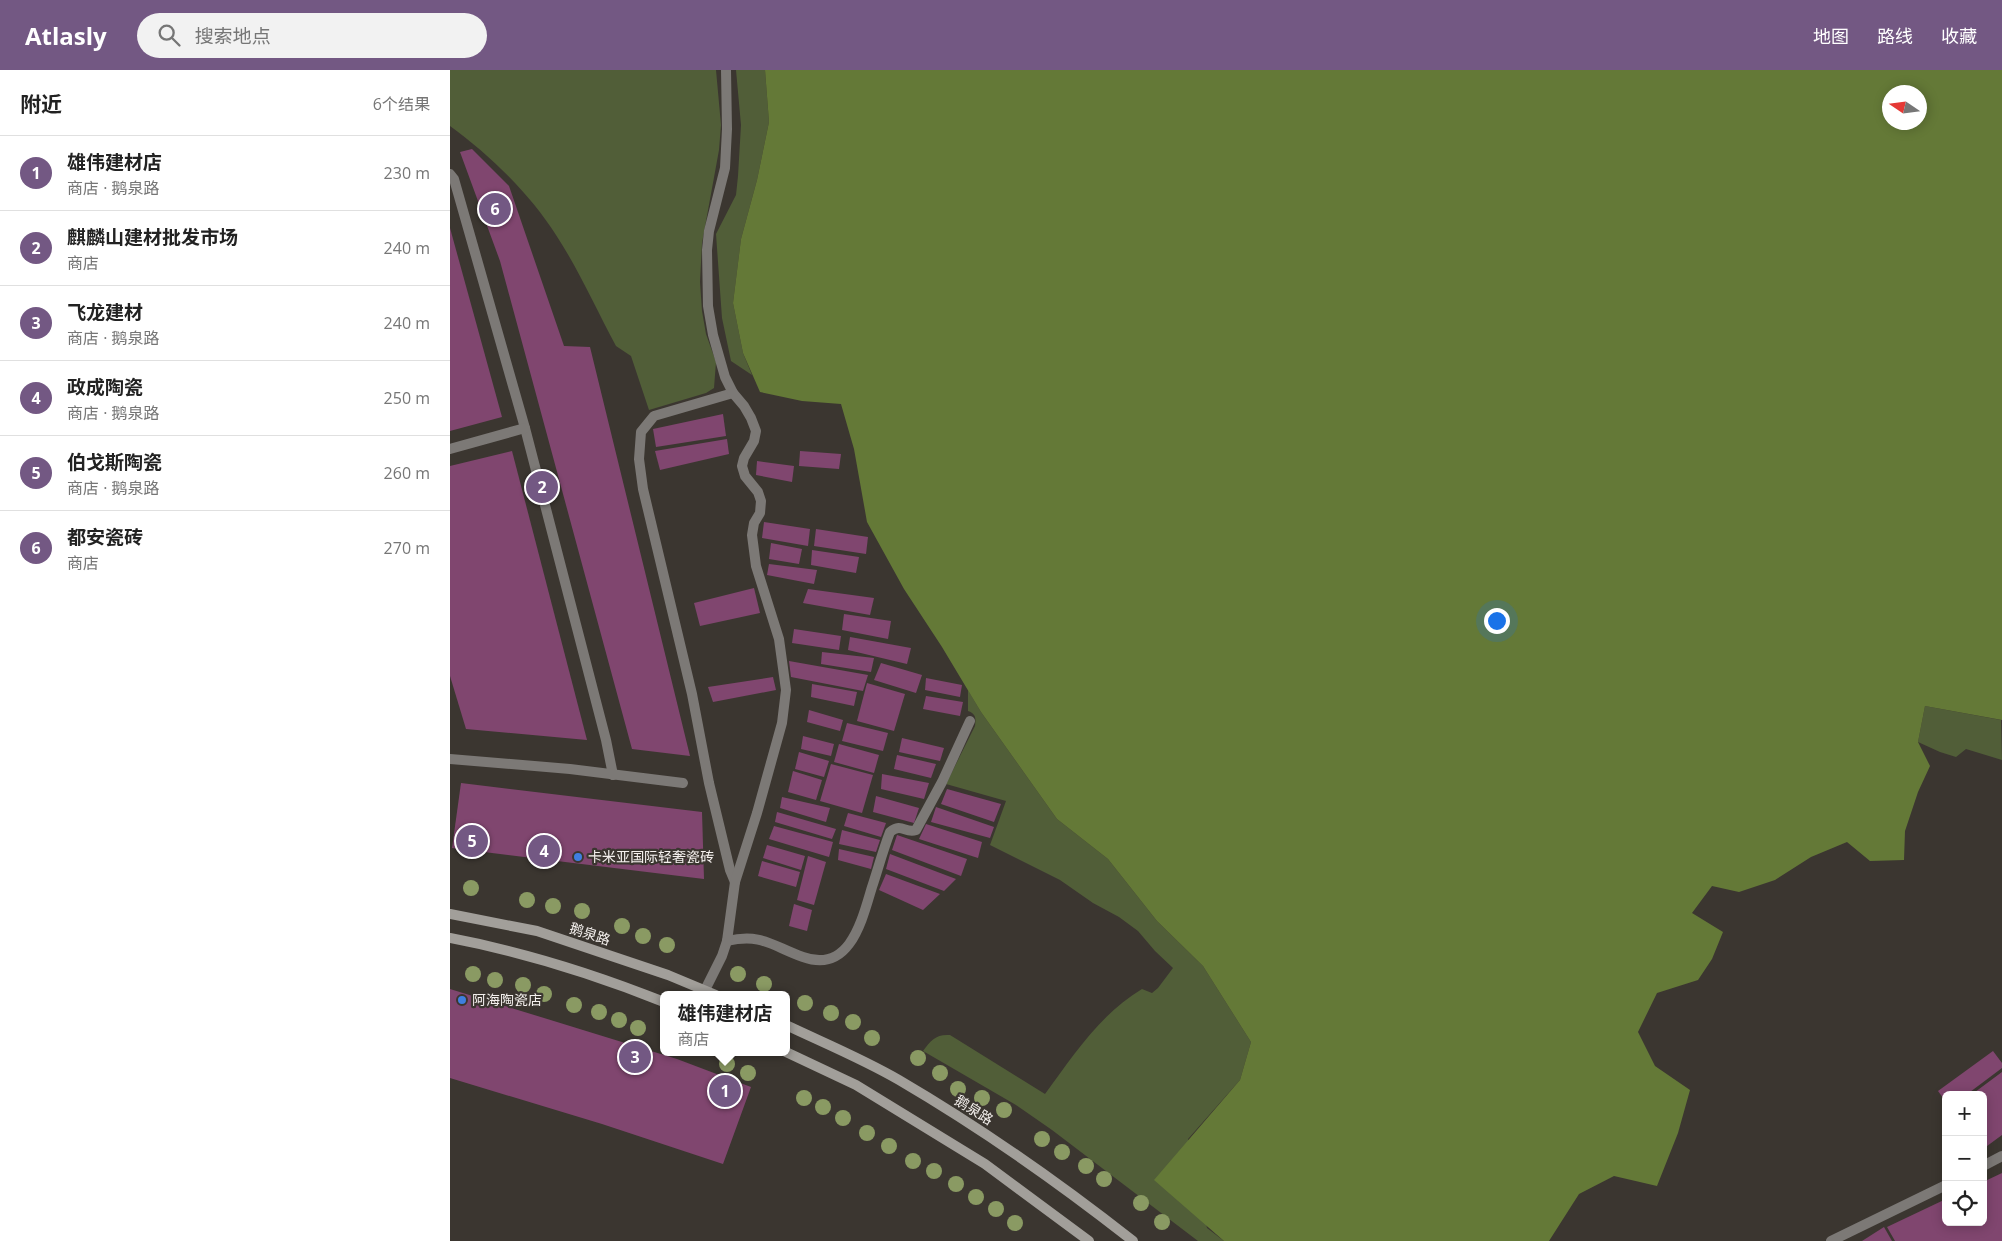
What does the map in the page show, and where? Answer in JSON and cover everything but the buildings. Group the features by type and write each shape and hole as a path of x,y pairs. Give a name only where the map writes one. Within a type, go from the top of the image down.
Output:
{"main road":[{"name":"鹅泉路","path":"450,914 542,932 705,990"},
{"path":"450,938 540,958 660,1001"},
{"name":"鹅泉路","path":"790,1028 898,1080 961,1118 1028,1163 1133,1241"},
{"path":"790,1054 856,1085 985,1164 1089,1241"}],"lane":[{"path":"705,990 722,956 727,941 735,882 757,813 782,723 786,690 779,639 756,566 752,535 754,523 760,513 761,501 758,492 745,476 742,466 744,458 754,441 756,431 751,418 733,393 725,377 713,335 708,306 709,231 725,168 727,129 726,70"},
{"path":"450,174 454,179 525,428 606,740 613,775"},
{"path":"733,393 654,416 641,432 639,459 643,489 692,694 709,783 730,870 735,882"},
{"path":"450,449 525,428"},
{"path":"727,941 749,937 762,940 814,960 825,960 838,956 845,950 853,940 867,908 890,832 894,828 900,827 912,832 916,830 942,782 970,721"},
{"path":"450,759 570,769 683,783"},
{"path":"1987,1164 2002,1156"},
{"path":"1831,1241 1942,1187"}],"green space":[{"path":"450,70 716,70 721,125 719,150 702,243 700,282 706,334 716,362 714,388 706,393 649,410 631,356 616,346 572,262 546,220 522,190 494,162 450,126"},
{"path":"736,70 765,70 769,122 757,180 741,239 733,303 743,353 752,375 731,361 722,318 716,234 736,195 741,125"},
{"path":"765,70 2002,70 2002,720 1925,706 1918,742 1930,766 1918,792 1905,831 1904,860 1870,861 1847,842 1811,857 1775,880 1739,892 1712,886 1692,913 1723,932 1712,959 1698,980 1657,993 1638,1032 1655,1066 1690,1090 1678,1133 1657,1186 1614,1176 1579,1194 1549,1241 1224,1241 1154,1180 1240,1080 1251,1042 1203,966 1157,921 1108,859 1057,819 981,712 904,589 867,522 854,449 841,404 802,401 760,392 743,353 733,303 741,239 757,180 769,122"},
{"path":"968,690 981,712 1057,819 1108,859 1157,921 1203,966 1251,1042 1240,1080 1188,1139 1207,1228 1224,1241 1198,1241 1052,1130 1016,1105 923,1051 934,1039 950,1035 1045,1094 1100,1023 1127,999 1142,989 1152,993 1173,968 1138,931 1119,917 1093,903 1060,880 990,845 1006,801 946,784 975,726 975,717 973,713 968,711"},
{"path":"1925,706 2001,720 2002,760 1966,749 1956,757 1918,742"}],"place":[{"name":"都安瓷砖","path":"495,209"},
{"name":"麒麟山建材批发市场","path":"542,487"},
{"name":"伯戈斯陶瓷","path":"472,841"},
{"name":"政成陶瓷","path":"544,851"},
{"name":"卡米亚国际轻奢瓷砖","path":"578,857"},
{"name":"阿海陶瓷店","path":"462,1000"},
{"name":"飞龙建材","path":"635,1057"},
{"name":"雄伟建材店","path":"725,1091"}]}
